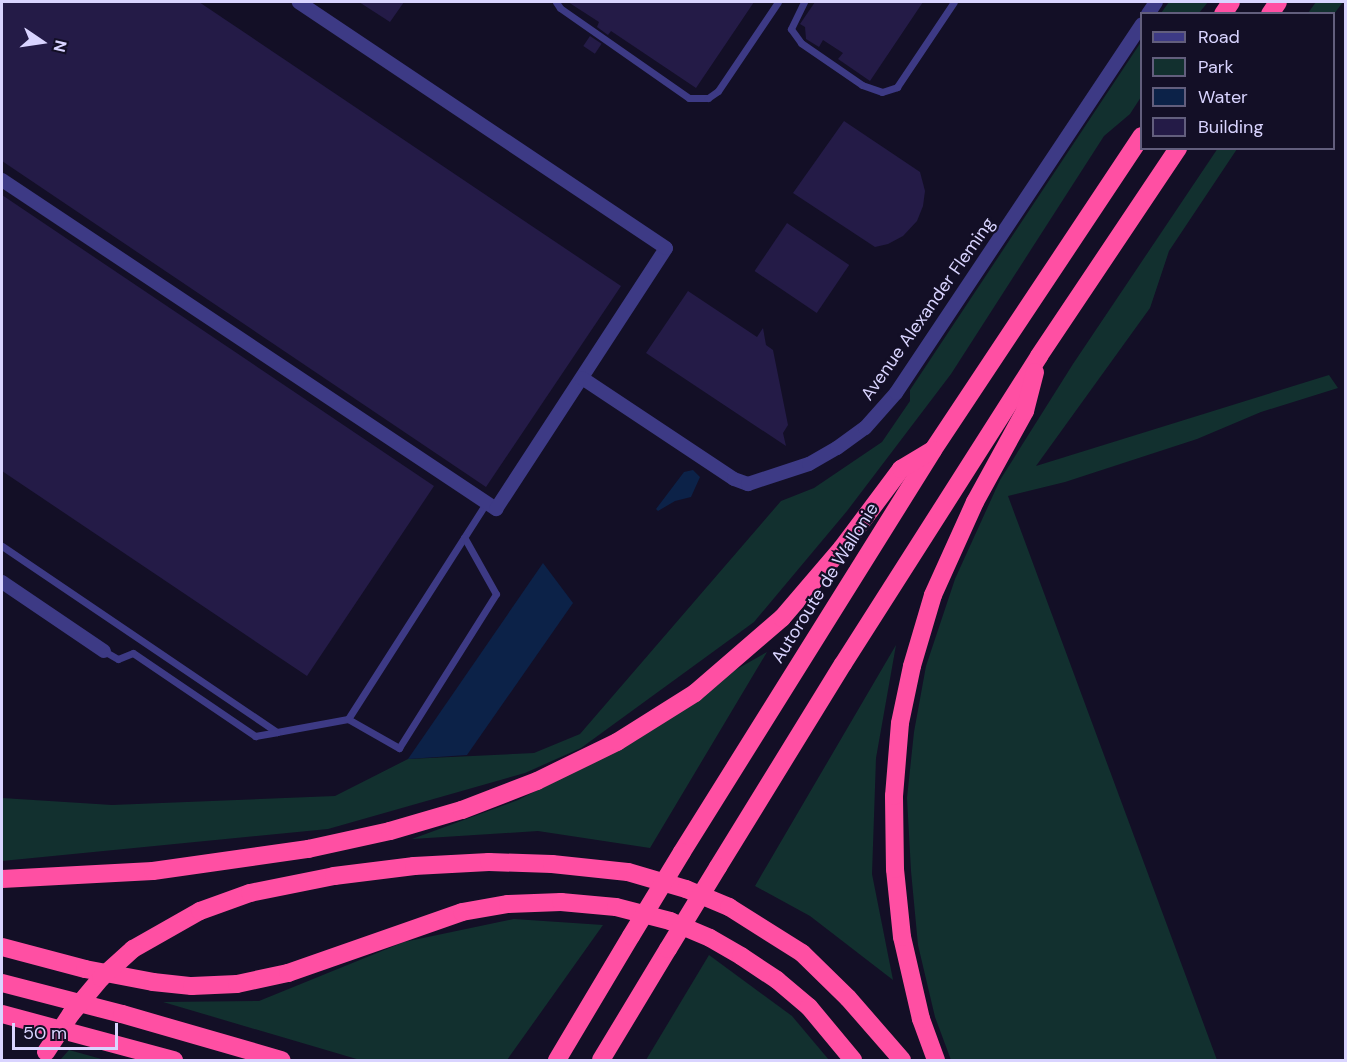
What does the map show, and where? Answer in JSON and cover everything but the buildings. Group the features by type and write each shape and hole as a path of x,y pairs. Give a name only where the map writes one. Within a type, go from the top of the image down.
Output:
{"highway":[{"name":"Autoroute de Wallonie","path":"557,1060 682,852 933,450 1140,139"},
{"path":"601,1060 843,664 1040,356 1177,150"},
{"path":"936,1060 921,1019 902,937 895,869 894,796 900,723 912,666 933,595 975,502 1025,411 1040,356"},
{"path":"2,879 153,871 308,849 390,831 462,810 537,781 617,742 695,693 782,618 842,548 901,469 933,450"},
{"path":"44,1056 71,1014 101,978 133,949 200,911 250,893 334,876 414,866 489,862 552,864 628,872 686,889 729,907 802,953 848,998 902,1060"},
{"path":"2,947 85,969 153,982 192,986 237,984 288,973 462,912 508,904 561,902 616,907 670,921 710,938 741,956 777,980 809,1007 853,1060"},
{"path":"2,983 122,1014 281,1060"},
{"path":"2,1014 174,1060"}],"street":[{"path":"2,180 496,509 666,248 299,2"},
{"name":"Avenue Alexander Fleming","path":"582,378 734,479 748,484 809,464 837,448 865,428 896,393 1140,27"},
{"path":"2,582 104,651"}],"lane":[{"path":"556,2 560,8 689,98 708,98 718,91 778,2"},
{"path":"804,2 791,29 801,43 862,85 882,92 897,87 954,2"},
{"path":"348,719 487,502"},
{"path":"104,651 118,659 133,653 255,736 348,719 399,748 496,594 464,537"},
{"path":"2,546 277,732"}],"green space":[{"path":"1169,2 1208,2 1200,12 1162,12"},
{"path":"1316,2 1343,2 1335,13 1309,12"},
{"path":"1140,44 1140,99 1130,114 1104,136 951,374 847,511 754,622 581,748 525,773 328,829 2,861 2,798 112,805 335,796 408,759 534,753 580,734 781,501 814,488 882,442 910,401 910,390"},
{"path":"1217,150 1236,150 1169,251 1150,308 1036,466 1329,375 1338,388 1261,412 1197,439 1065,482 1008,496 1217,1060 951,1060 935,1017 918,945 907,798 914,732 926,666 955,579 1000,480 1073,364"},
{"path":"896,645 876,758 872,874 893,980 810,916 755,886"},
{"path":"767,652 650,848 538,831 412,839 518,800 637,740 730,673"},
{"path":"514,919 603,925 507,1060 360,1060 163,1002 259,1001 404,942"},
{"path":"709,955 792,1016 829,1060 646,1060"},
{"path":"69,1050 105,1060 60,1060"}],"water":[{"path":"693,470 700,477 691,497 675,501 658,511 656,509 684,472"},
{"path":"543,563 573,603 467,755 408,759"}]}
